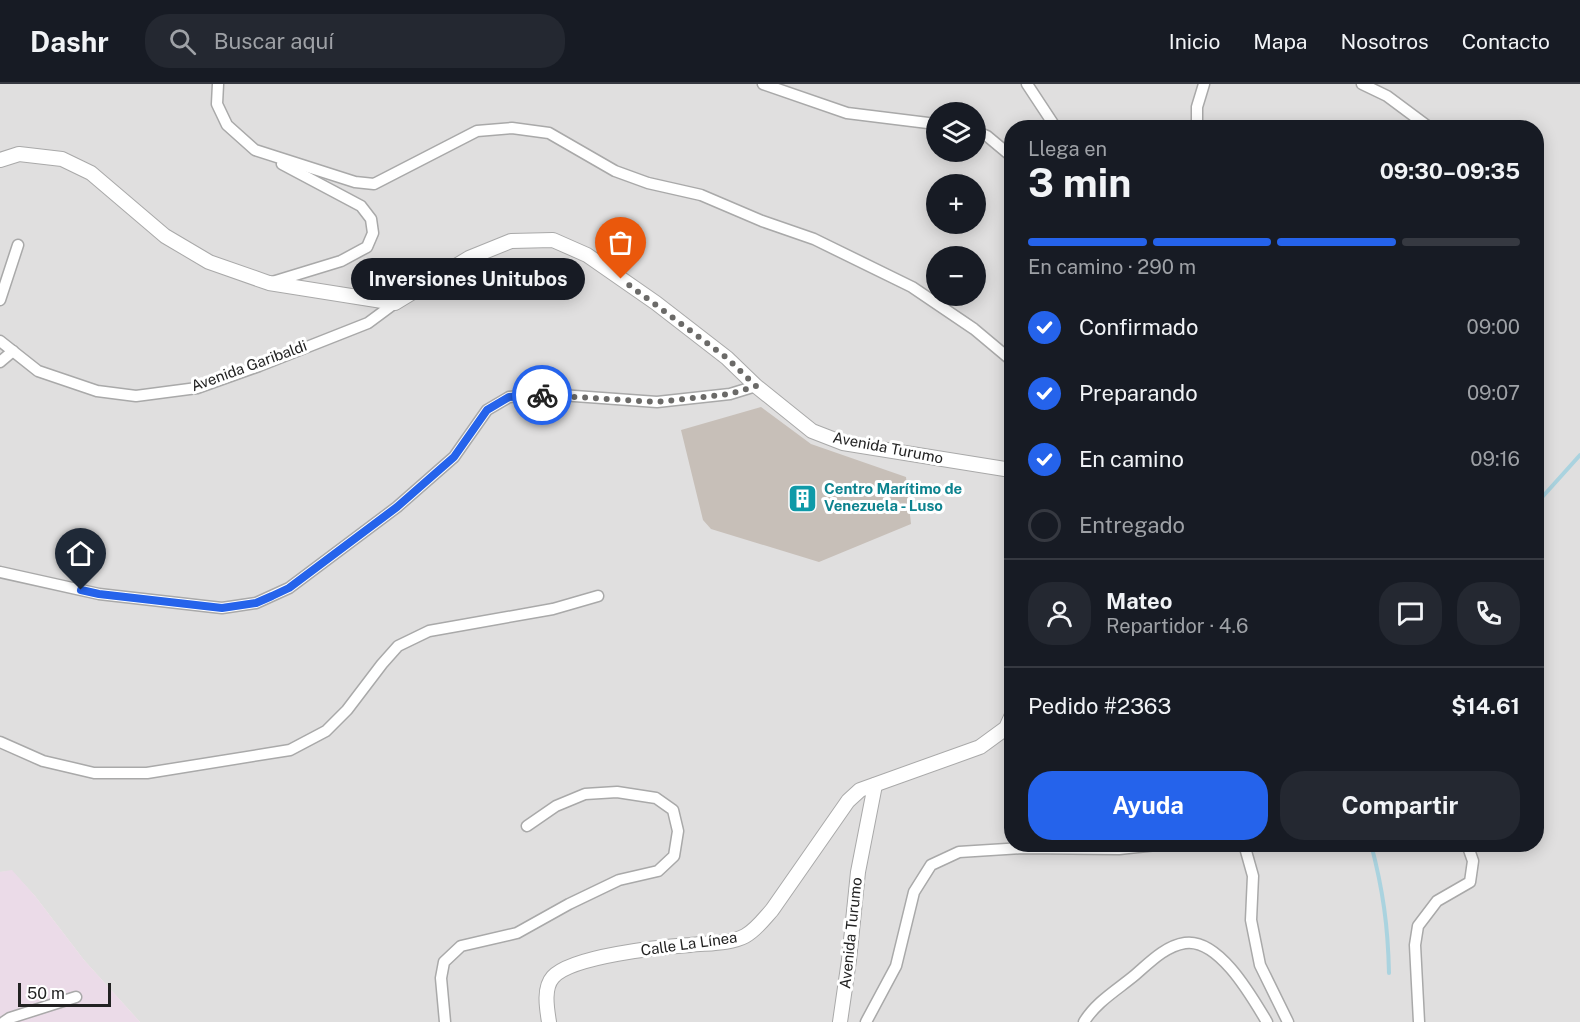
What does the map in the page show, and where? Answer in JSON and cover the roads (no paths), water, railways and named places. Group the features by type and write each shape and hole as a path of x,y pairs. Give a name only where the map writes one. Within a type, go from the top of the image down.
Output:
{"street":[{"path":"218,84 217,104 227,125 255,150 361,206 371,219 373,233 367,246 341,261 269,283"},
{"path":"763,84 847,113 926,123"},
{"path":"1027,84 1051,120"},
{"path":"1197,120 1197,107 1204,84"},
{"path":"1362,84 1387,96 1419,120"},
{"path":"255,150 356,182 374,184 477,131 512,128 549,133 615,171 648,183 700,195 762,221 814,239 912,287 974,329 1004,354"},
{"path":"986,136 1004,150"},
{"path":"0,160 19,154 62,159 91,173 165,236 209,262 269,283 395,303"},
{"name":"Avenida Turumo","path":"395,303 469,258 511,241 553,240 587,255 656,303 727,358 756,386 812,432 843,442 1004,469"},
{"path":"0,300 18,245"},
{"name":"Avenida Garibaldi","path":"0,341 38,371 97,390 136,396 197,388 218,381 368,323 395,303"},
{"path":"0,362 13,351"},
{"path":"0,572 99,594 222,608 256,603 289,588 397,507 454,457 487,410 509,397 546,394 657,402 730,394 756,386"},
{"path":"0,742 43,761 94,773 147,772 290,750 326,731 347,710 398,646 429,631 553,609 598,596"},
{"path":"875,785 981,747 1004,730"},
{"name":"Avenida Turumo","path":"840,1017 858,872 875,785"},
{"name":"Calle La Línea","path":"549,1022 547,996 551,978 564,968 584,961 653,949 726,942 744,936 758,926 772,910 849,801 860,790 875,785"},
{"path":"445,1022 441,978 444,962 461,946 517,933 619,880 658,871 674,856 678,831 673,810 656,798 617,792 585,794 556,806 527,826"},
{"path":"866,1022 896,966 914,892 931,865 959,852 1004,849"},
{"path":"1246,852 1253,876 1251,920 1260,965 1288,1022"},
{"path":"1419,1022 1415,945 1418,926 1437,901 1470,882 1473,861 1470,852"},
{"path":"1084,1022 1098,1004 1163,951 1184,943 1198,943 1226,962 1268,1022"},
{"path":"4,1022 10,1018 76,997"}],"waterway":[{"path":"1544,495 1580,455"},
{"path":"1373,852 1384,908 1389,973"}],"place":[{"name":"Inversiones Unitubos","path":"621,279"},
{"name":"Centro Marítimo de Venezuela - Luso","path":"803,498"}]}
